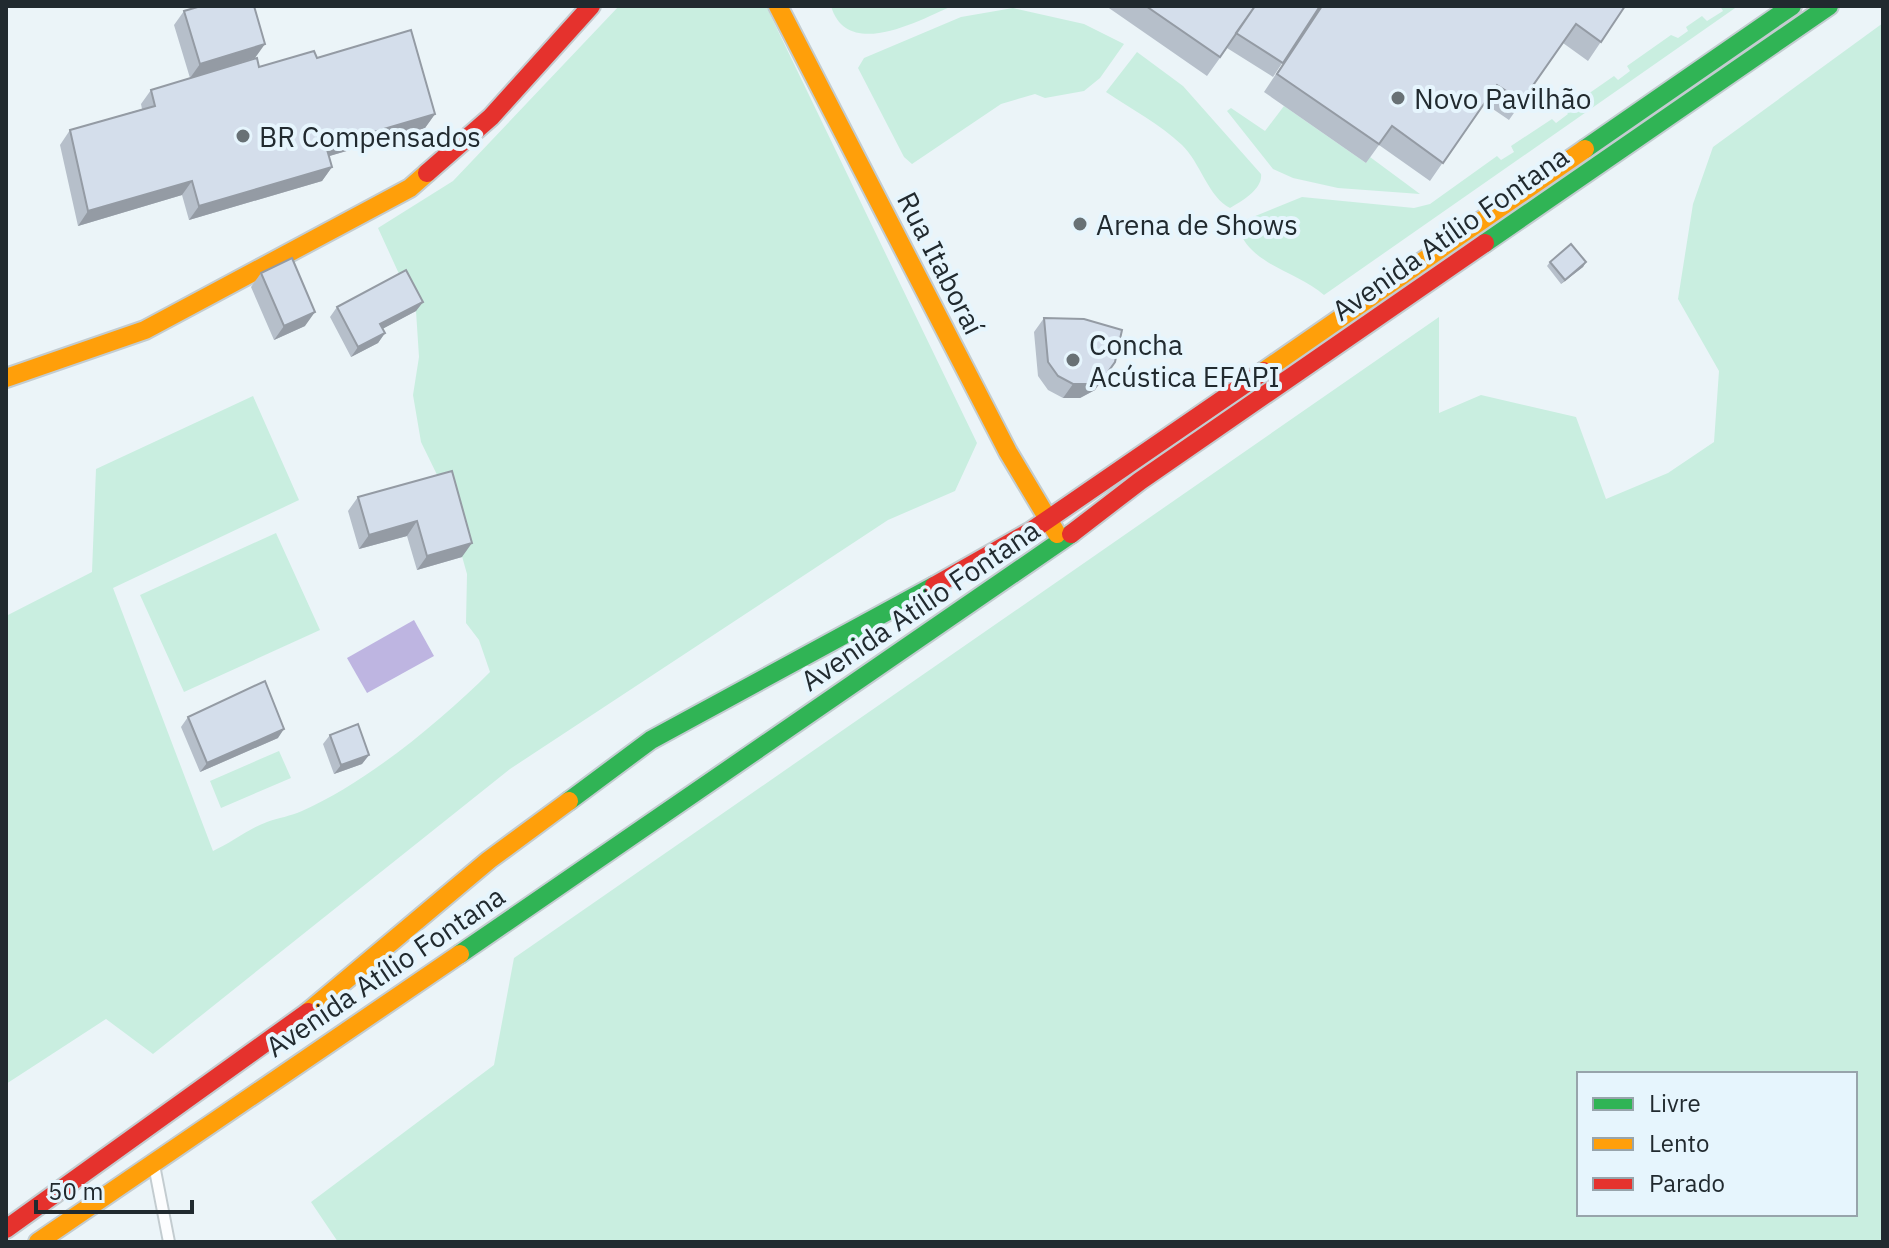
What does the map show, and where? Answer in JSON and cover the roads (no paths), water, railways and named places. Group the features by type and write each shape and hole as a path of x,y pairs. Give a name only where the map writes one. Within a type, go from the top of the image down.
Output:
{"main road":[{"path":"6,378 145,330 410,188 491,117 591,6"},
{"name":"Rua Itaboraí","path":"778,6 1008,452 1062,542"},
{"name":"Avenida Atílio Fontana","path":"6,1229 287,1030 489,860 651,740 766,680 1047,519 1792,6"},
{"name":"Avenida Atílio Fontana","path":"38,1242 1062,542 1140,481 1829,6"}],"lane":[{"path":"154,1162 169,1242"}],"place":[{"name":"Novo Pavilhão","path":"1398,98"},
{"name":"BR Compensados","path":"243,136"},
{"name":"Arena de Shows","path":"1080,224"},
{"name":"Concha Acústica EFAPI","path":"1073,360"}]}
